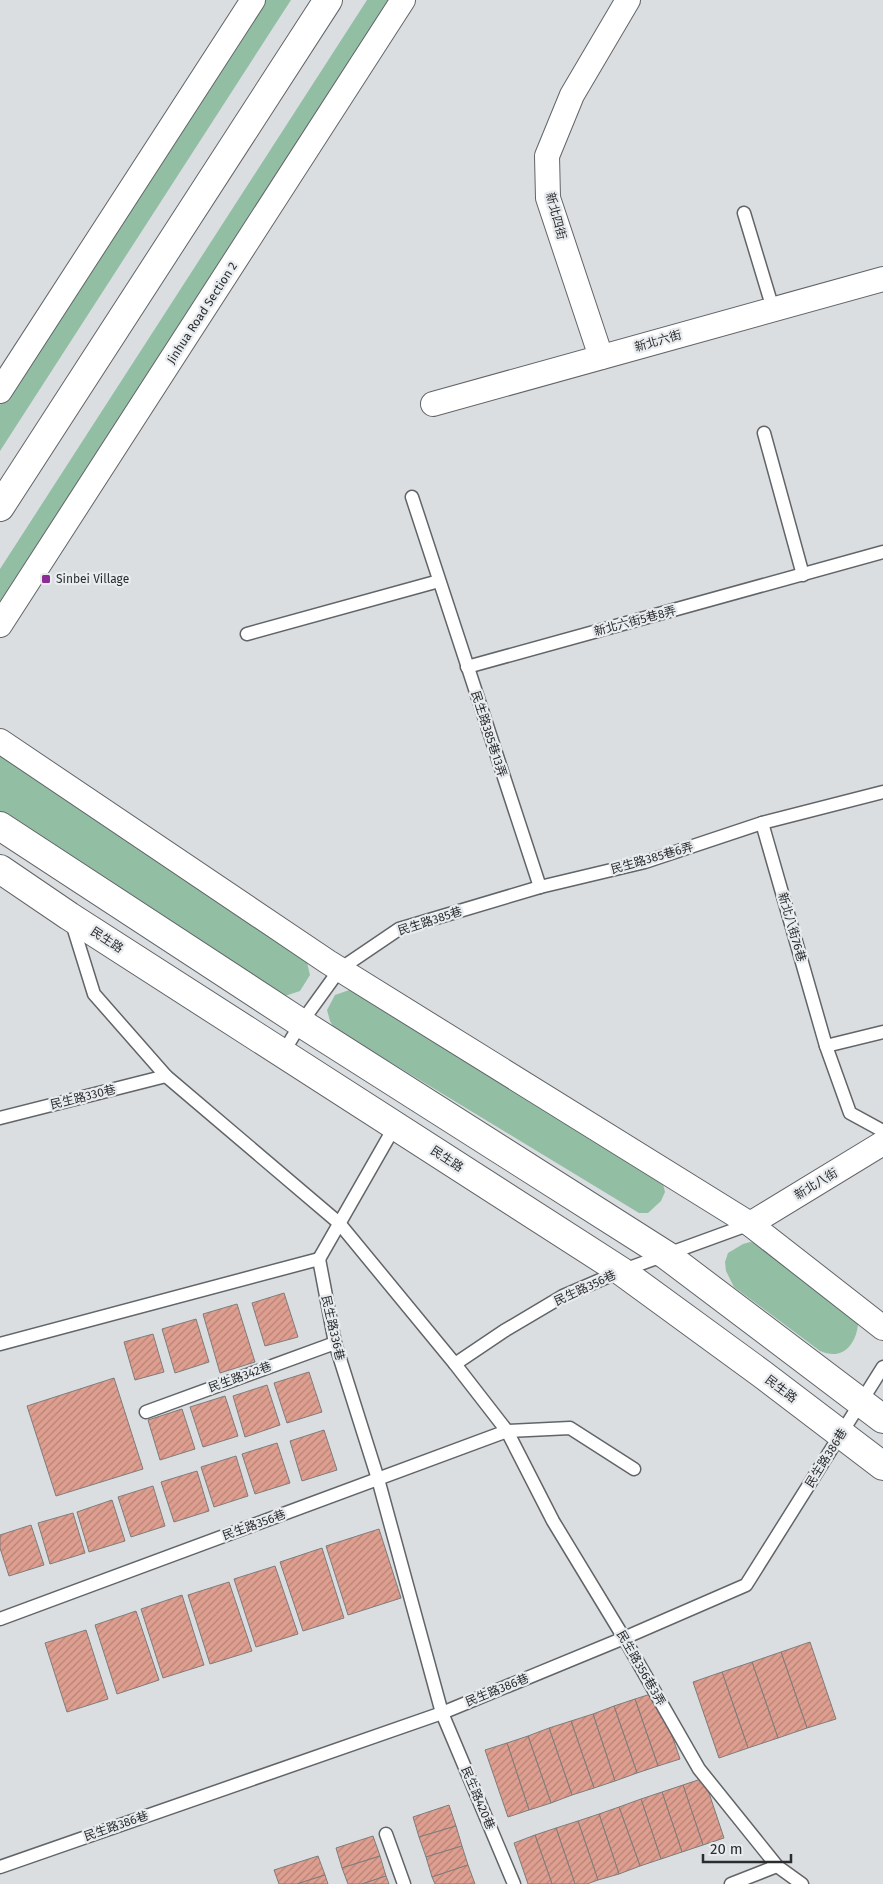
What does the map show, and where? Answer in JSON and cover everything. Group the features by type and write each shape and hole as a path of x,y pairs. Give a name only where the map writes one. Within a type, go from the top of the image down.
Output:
{"street":[{"path":"0,391 253,0"},
{"path":"0,507 328,0"},
{"name":"Jinhua Road Section 2","path":"0,625 403,0"},
{"name":"新北四街","path":"601,357 548,198 547,156 572,95 628,0"},
{"name":"新北六街","path":"433,404 883,279"},
{"path":"0,740 340,969 750,1224 883,1328"},
{"path":"0,826 301,1024 666,1255 883,1419"},
{"name":"民生路","path":"0,869 69,916 621,1271 762,1374 883,1466"},
{"name":"新北八街","path":"750,1224 883,1143"}],"lane":[{"path":"744,213 773,309"},
{"path":"764,433 803,575"},
{"name":"民生路385巷13弄","path":"412,497 540,887"},
{"name":"新北六街5巷8弄","path":"467,667 883,552"},
{"path":"247,634 439,581"},
{"path":"762,823 883,792"},
{"name":"民生路385巷6弄","path":"540,887 645,862 762,823"},
{"name":"新北八街76巷","path":"762,823 826,1046 850,1113 883,1131"},
{"name":"民生路385巷","path":"283,1053 340,969 399,929 540,887"},
{"path":"69,916 94,994 166,1076 339,1222 507,1431"},
{"path":"826,1046 883,1032"},
{"name":"民生路330巷","path":"0,1118 166,1076"},
{"path":"0,1344 318,1259 395,1126"},
{"name":"民生路356巷","path":"455,1364 504,1331 563,1296 621,1271 750,1224"},
{"name":"民生路336巷","path":"318,1259 335,1343 378,1479 442,1713"},
{"name":"民生路342巷","path":"146,1412 335,1343"},
{"name":"民生路386巷","path":"0,1866 442,1713 624,1638 746,1585 883,1367"},
{"name":"民生路356巷","path":"0,1619 507,1431 570,1428 634,1469"},
{"name":"民生路356巷3弄","path":"507,1431 553,1521 624,1638 699,1769 777,1866 802,1884"},
{"name":"民生路420巷","path":"442,1713 514,1884"},
{"path":"386,1834 404,1884"},
{"path":"731,1884 777,1866"}],"green space":[{"path":"262,0 291,0 0,451 0,405"},
{"path":"367,0 396,0 0,615 0,569"},
{"path":"0,749 306,958 310,975 300,991 285,996 0,813"},
{"path":"355,988 659,1178 665,1192 661,1201 648,1213 639,1213 334,1028 327,1010 335,995"},
{"path":"750,1242 759,1243 858,1324 857,1332 846,1349 835,1354 820,1351 734,1287 726,1271 725,1262 728,1253"}],"building":[{"path":"284,1293 298,1337 265,1346 252,1303"},
{"path":"237,1304 255,1362 220,1373 203,1314"},
{"path":"196,1319 209,1362 175,1373 162,1329"},
{"path":"153,1334 164,1372 135,1380 124,1342"},
{"path":"309,1372 322,1412 287,1423 274,1383"},
{"path":"114,1378 143,1469 56,1496 27,1406"},
{"path":"267,1385 280,1425 245,1437 233,1396"},
{"path":"225,1396 238,1436 203,1447 190,1407"},
{"path":"182,1409 195,1449 160,1460 148,1420"},
{"path":"324,1430 337,1470 302,1481 290,1441"},
{"path":"277,1443 290,1483 255,1494 242,1454"},
{"path":"236,1456 248,1496 214,1507 201,1467"},
{"path":"197,1471 209,1511 174,1522 161,1482"},
{"path":"153,1486 165,1526 131,1537 118,1497"},
{"path":"112,1500 125,1541 89,1552 77,1512"},
{"path":"73,1513 85,1553 50,1564 38,1523"},
{"path":"31,1525 44,1565 9,1576 0,1548 0,1535"},
{"path":"379,1529 401,1598 348,1615 326,1546"},
{"path":"322,1548 344,1618 303,1631 280,1562"},
{"path":"275,1566 298,1634 256,1647 234,1579"},
{"path":"229,1582 252,1651 210,1664 188,1595"},
{"path":"182,1595 204,1665 163,1678 141,1609"},
{"path":"136,1611 159,1680 117,1694 95,1625"},
{"path":"86,1630 108,1699 67,1712 45,1643"},
{"path":"810,1642 836,1719 807,1728 781,1652"},
{"path":"781,1652 807,1728 778,1738 752,1662"},
{"path":"752,1662 778,1738 748,1748 722,1672"},
{"path":"722,1672 748,1748 719,1758 693,1682"},
{"path":"657,1692 680,1759 658,1766 635,1699"},
{"path":"635,1699 658,1766 637,1773 614,1706"},
{"path":"614,1706 637,1773 615,1781 593,1714"},
{"path":"593,1714 615,1781 594,1788 571,1721"},
{"path":"571,1721 594,1788 572,1795 549,1728"},
{"path":"549,1728 572,1795 551,1803 528,1736"},
{"path":"528,1736 551,1803 529,1810 507,1743"},
{"path":"507,1743 529,1810 508,1817 485,1750"},
{"path":"704,1778 724,1838 703,1845 683,1785"},
{"path":"683,1785 703,1845 682,1852 662,1792"},
{"path":"662,1792 682,1852 661,1859 641,1799"},
{"path":"641,1799 661,1859 640,1866 619,1807"},
{"path":"449,1805 456,1826 419,1837 413,1817"},
{"path":"619,1807 640,1866 619,1874 599,1814"},
{"path":"599,1814 619,1874 598,1880 578,1821"},
{"path":"578,1821 598,1880 587,1884 575,1884 556,1828"},
{"path":"456,1826 462,1846 426,1857 419,1837"},
{"path":"556,1828 575,1884 552,1884 535,1835"},
{"path":"535,1835 552,1884 528,1884 514,1843"},
{"path":"373,1836 380,1856 342,1868 336,1848"},
{"path":"462,1846 468,1865 432,1877 426,1857"},
{"path":"318,1856 325,1875 297,1884 279,1884 274,1870"},
{"path":"380,1856 386,1876 362,1884 348,1884 342,1868"},
{"path":"468,1865 475,1884 435,1884 432,1877"},
{"path":"325,1875 328,1884 297,1884"},
{"path":"386,1876 389,1884 362,1884"}],"place":[{"name":"Sinbei Village","path":"46,579"}]}
